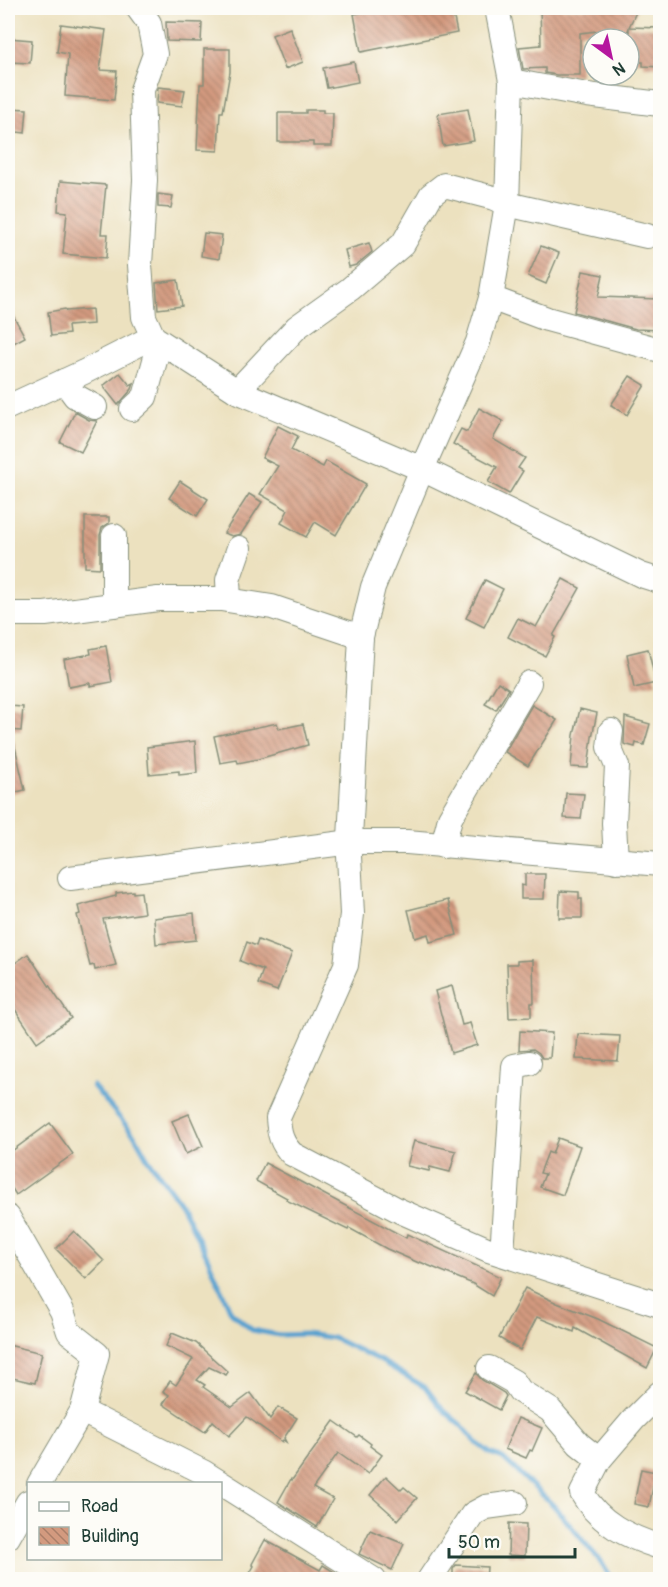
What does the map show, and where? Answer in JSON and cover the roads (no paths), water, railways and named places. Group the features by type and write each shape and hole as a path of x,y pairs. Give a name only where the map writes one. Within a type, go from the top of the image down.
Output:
{"street":[{"path":"138,8 149,23 155,54 142,90 145,180 140,264 144,316 157,340 237,391 422,469 641,575 660,581"},
{"path":"497,8 511,81 507,204 491,298 478,342 373,587 361,637 349,856 352,914 346,965 278,1118 279,1134 284,1146 292,1154 400,1211 502,1254 660,1305"},
{"path":"511,81 587,95 660,104"},
{"path":"237,391 297,327 350,289 403,244 431,195 444,185 494,198 507,204 647,236"},
{"path":"491,298 547,319 660,350"},
{"path":"8,407 157,340"},
{"path":"132,409 146,398 157,340"},
{"path":"64,381 75,396 95,407"},
{"path":"114,536 114,605"},
{"path":"229,600 228,580 239,548"},
{"path":"8,614 45,614 158,599 229,600 272,607 361,637"},
{"path":"443,846 450,818 499,738 529,683"},
{"path":"611,731 609,747 617,766 614,823 616,861"},
{"path":"70,878 351,842 406,842 660,864"},
{"path":"502,1254 514,1066 529,1063"},
{"path":"8,1217 62,1311 69,1332 98,1354 82,1411 40,1482"},
{"path":"489,1368 514,1382 520,1391 550,1410 579,1443 599,1460"},
{"path":"660,1393 599,1460 582,1493 591,1509 632,1538 660,1547"},
{"path":"82,1411 219,1482"},
{"path":"222,1484 374,1580"},
{"path":"429,1580 473,1514 486,1507 515,1503"},
{"path":"8,1537 27,1504"}],"waterway":[{"path":"93,1086 135,1136 148,1159 181,1205 205,1252 231,1312 252,1330 279,1335 306,1334 333,1338 381,1361 426,1388 442,1409 478,1444 490,1453 503,1458 554,1506 601,1562 612,1580"}]}
